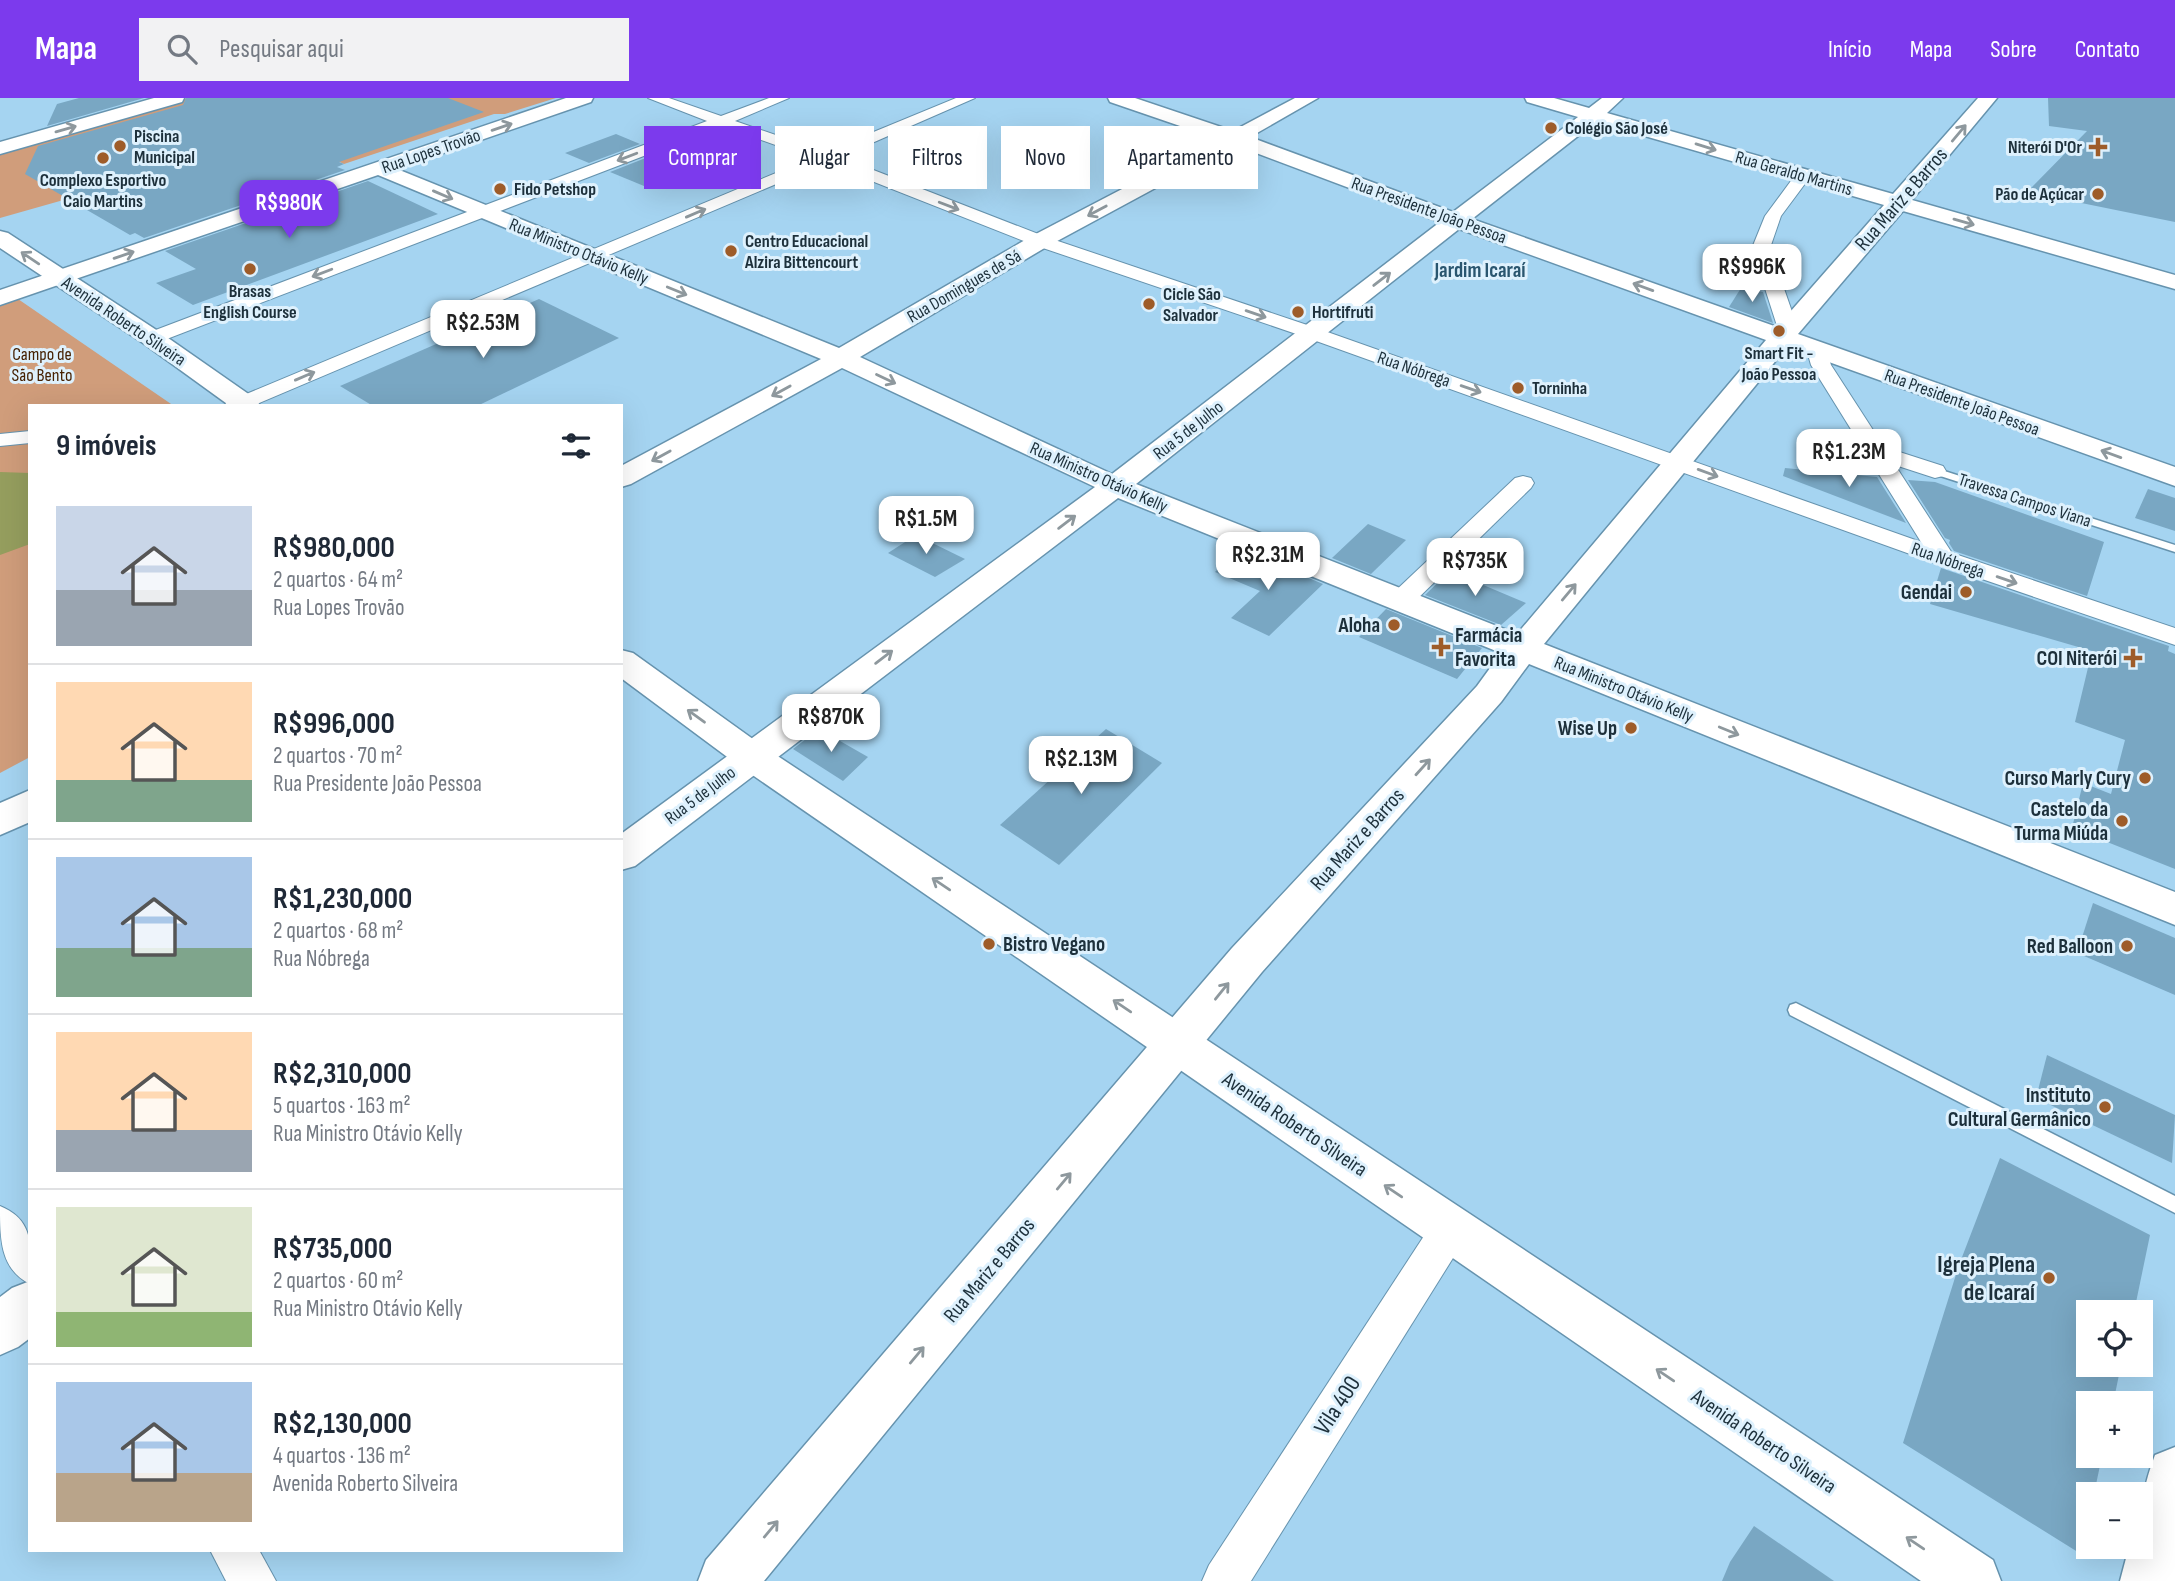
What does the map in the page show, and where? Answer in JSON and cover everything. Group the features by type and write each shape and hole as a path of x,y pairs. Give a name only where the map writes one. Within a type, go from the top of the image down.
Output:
{"street":[{"path":"0,148 175,98"},
{"name":"Rua Lopes Trovão","path":"0,298 584,98"},
{"name":"Rua Nóbrega","path":"655,98 775,140"},
{"path":"152,338 782,98"},
{"path":"874,138 968,98"},
{"name":"Rua Presidente João Pessoa","path":"1118,98 1200,126"},
{"name":"Rua Domingues de Sá","path":"1257,126 1309,98"},
{"name":"Rua Geraldo Martins","path":"1534,98 2175,282"},
{"name":"Rua 5 de Julho","path":"623,853 1115,486 1614,98"},
{"name":"Rua Mariz e Barros","path":"727,1581 1247,960 1489,694 1522,649 1785,333 1988,98"},
{"name":"Rua Presidente João Pessoa","path":"1258,147 1457,221 1785,333 1825,352 2175,477"},
{"name":"Rua Ministro Otávio Kelly","path":"380,169 841,358 1115,486 2175,909"},
{"name":"Rua Nóbrega","path":"874,176 1040,241 1312,333 1942,558 2175,637"},
{"path":"1785,333 1761,248 1773,216 1802,177"},
{"path":"243,404 775,180"},
{"name":"Rua Domingues de Sá","path":"623,477 841,358 1040,241 1138,189"},
{"name":"Avenida Roberto Silveira","path":"0,238 152,338 240,404"},
{"path":"1825,352 1819,358 1821,365 1942,558"},
{"path":"0,440 28,437"},
{"name":"Travessa Campos Viana","path":"1874,451 1935,471"},
{"path":"1401,600 1523,483"},
{"name":"Avenida Roberto Silveira","path":"623,663 751,756 1972,1581"},
{"path":"0,821 28,805"},
{"path":"0,1224 28,1262"},
{"name":"Vila 400","path":"1224,1581 1450,1229"},
{"path":"0,1329 28,1308"},
{"path":"2149,1581 2175,1475"},
{"path":"233,1552 253,1581"}],"lane":[{"name":"Travessa Campos Viana","path":"1935,471 2175,549"},
{"path":"1796,1010 2175,1205"}],"green space":[{"name":"Complexo Esportivo Caio Martins","path":"188,98 556,98 505,114 494,114 344,164 325,155 250,144 71,201 67,199 0,218 0,150"},
{"name":"Campo de São Bento","path":"18,299 171,404 28,404 28,758 0,773 0,305"}],"shaded area":[{"path":"0,472 28,473 28,545 0,555"}],"building":[{"path":"79,98 144,98 47,126 57,104"},
{"name":"Complexo Esportivo Caio Martins","path":"186,98 448,98 484,112 339,162 344,164 337,167 345,170 144,238 135,233 130,235 25,174 38,146 183,105"},
{"path":"2048,98 2175,98 2175,222 2027,192 2087,131 2049,126"},
{"path":"616,134 640,144 589,163 565,153"},
{"path":"644,159 644,186 610,172"},
{"path":"368,181 438,214 193,305 156,283 196,269 165,251"},
{"path":"1741,288 1763,292 1773,323 1729,307"},
{"path":"539,299 619,338 481,404 370,404 340,386"},
{"path":"1785,468 1877,477 1906,523 1783,476"},
{"path":"1908,480 1935,482 2104,542 2087,596 1954,551 1950,540 1945,538"},
{"path":"2148,489 2175,498 2175,531 2135,518"},
{"path":"1368,524 1406,540 1371,574 1332,558"},
{"path":"916,535 965,559 935,577 888,553"},
{"path":"1236,551 1323,584 1269,636 1231,618 1260,591 1215,572"},
{"path":"1941,568 2169,646 2168,651 2175,654 2175,869 2072,828 2083,783 2111,794 2125,740 2075,722 2092,651 1930,604"},
{"path":"1450,571 1526,603 1501,625 1425,595"},
{"name":"Farmácia Favorita","path":"1386,609 1482,648 1457,679 1359,637"},
{"path":"819,729 868,757 843,781 793,749"},
{"path":"1106,729 1162,763 1059,865 1000,825"},
{"name":"Red Balloon","path":"2093,903 2175,938 2175,995 2077,953"},
{"name":"Instituto Cultural Germânico","path":"2047,1055 2175,1115 2172,1163 2036,1098"},
{"path":"2000,1158 2150,1235 2136,1300 2076,1300 2076,1377 2119,1377 2116,1391 2076,1391 2076,1468 2099,1468 2097,1482 2076,1482 2076,1551 1903,1443 1959,1265"},
{"path":"1754,1526 1834,1581 1722,1581 1730,1562"}],"place":[{"name":"Colégio São José","path":"1551,128"},
{"name":"Piscina Municipal","path":"120,146"},
{"name":"Niterói D'Or","path":"2098,147"},
{"name":"Complexo Esportivo Caio Martins","path":"103,158"},
{"name":"Fido Petshop","path":"500,189"},
{"name":"Pão de Açúcar","path":"2098,194"},
{"name":"Centro Educacional Alzira Bittencourt","path":"731,251"},
{"name":"Brasas English Course","path":"250,269"},
{"name":"Cicle São Salvador","path":"1149,304"},
{"name":"Hortifruti","path":"1298,312"},
{"name":"Smart Fit - João Pessoa","path":"1779,331"},
{"name":"Torninha","path":"1518,388"},
{"name":"Gendai","path":"1966,592"},
{"name":"Aloha","path":"1394,625"},
{"name":"Farmácia Favorita","path":"1441,647"},
{"name":"COI Niterói","path":"2133,658"},
{"name":"Wise Up","path":"1631,728"},
{"name":"Curso Marly Cury","path":"2145,778"},
{"name":"Castelo da Turma Miúda","path":"2122,821"},
{"name":"Bistro Vegano","path":"989,944"},
{"name":"Red Balloon","path":"2127,946"},
{"name":"Instituto Cultural Germânico","path":"2105,1107"},
{"name":"Igreja Plena de Icaraí","path":"2049,1278"}],"district":[{"name":"Jardim Icaraí","path":"1480,270"}]}
